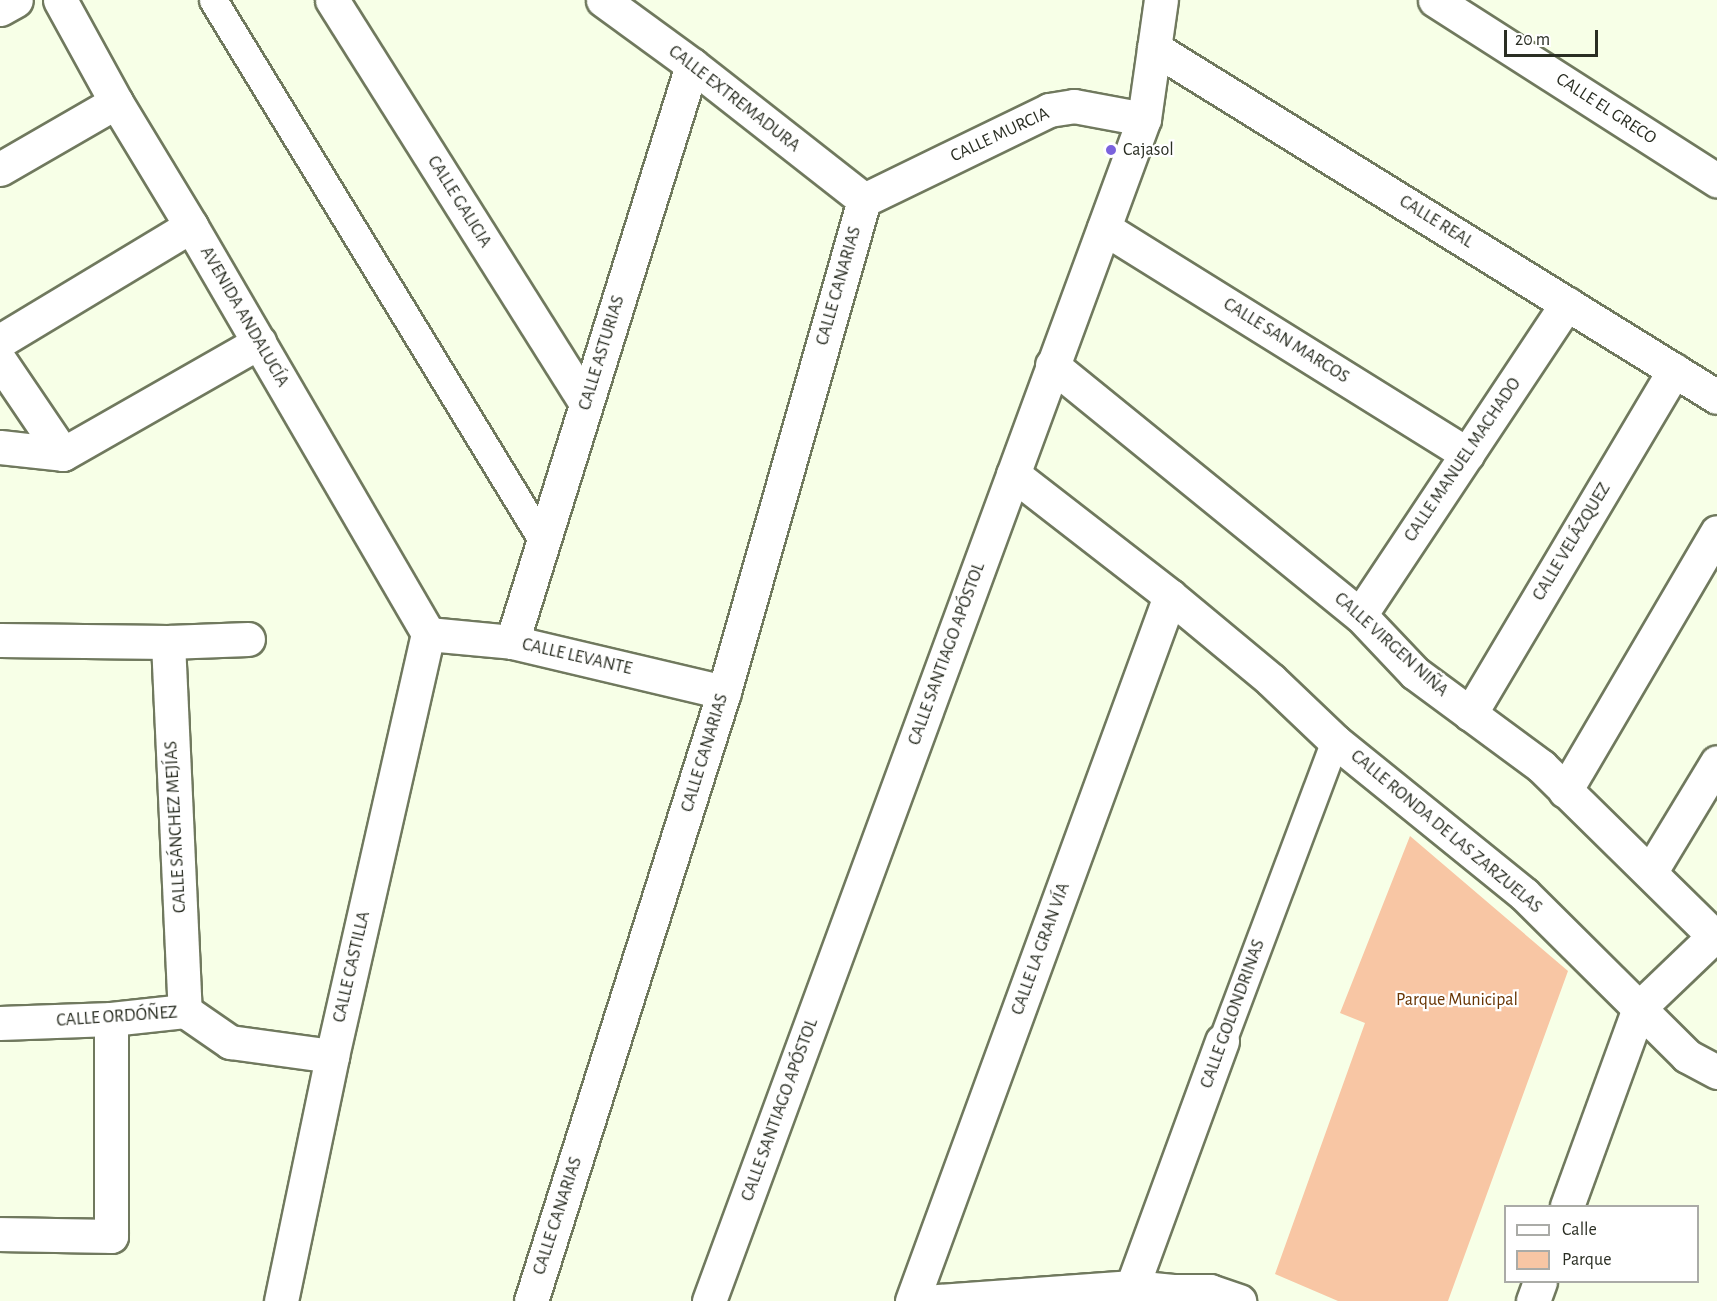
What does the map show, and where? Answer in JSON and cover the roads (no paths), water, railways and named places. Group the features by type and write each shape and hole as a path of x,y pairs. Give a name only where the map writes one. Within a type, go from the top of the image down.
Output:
{"street":[{"path":"0,9 16,0"},
{"path":"213,0 543,541"},
{"name":"CALLE GALICIA","path":"332,0 586,403"},
{"name":"CALLE EXTREMADURA","path":"603,0 692,65 864,200"},
{"name":"CALLE SANTIAGO APÓSTOL","path":"709,1301 1144,119 1161,0"},
{"name":"CALLE EL GRECO","path":"1435,0 1717,180"},
{"name":"AVENIDA ANDALUCÍA","path":"61,1 116,102 191,226 428,634"},
{"name":"CALLE REAL","path":"1154,48 1717,397"},
{"name":"CALLE ASTURIAS","path":"512,642 692,65"},
{"path":"0,169 116,102"},
{"name":"CALLE MURCIA","path":"864,200 1049,110 1074,106 1144,119"},
{"name":"CALLE CANARIAS","path":"531,1301 724,692 864,200"},
{"path":"0,341 191,226"},
{"name":"CALLE SAN MARCOS","path":"1104,228 1467,454"},
{"name":"CALLE MANUEL MACHADO","path":"1360,615 1567,304"},
{"path":"0,447 63,454 259,342"},
{"path":"0,361 63,454"},
{"name":"CALLE VIRGEN NIÑA","path":"1052,365 1360,615 1415,673 1542,766 1716,937"},
{"name":"CALLE VELÁZQUEZ","path":"1470,714 1674,370"},
{"path":"1013,474 1170,596"},
{"path":"1565,791 1717,532"},
{"name":"CALLE RONDA DE LAS ZARZUELAS","path":"1170,596 1271,680 1335,741 1524,894 1688,1056 1717,1072"},
{"name":"CALLE LA GRAN VÍA","path":"912,1301 1170,596"},
{"name":"CALLE LEVANTE","path":"428,634 512,642 724,692"},
{"name":"CALLE CASTILLA","path":"281,1301 332,1056 428,634"},
{"path":"0,640 168,642 248,639"},
{"name":"CALLE SÁNCHEZ MEJÍAS","path":"168,642 185,1011"},
{"name":"CALLE GOLONDRINAS","path":"1132,1287 1335,741"},
{"path":"1651,871 1717,762"},
{"path":"1567,1205 1639,1008 1716,937"},
{"name":"CALLE ORDÓÑEZ","path":"0,1023 111,1019 185,1011 230,1042 332,1056"},
{"path":"0,1234 111,1236 111,1019"},
{"path":"1533,1301 1539,1283"},
{"path":"938,1301 968,1301 1132,1287 1175,1296 1210,1291 1239,1301"}],"place":[{"name":"Cajasol","path":"1111,150"}],"park label":[{"name":"Parque Municipal","path":"1457,1000"}]}
